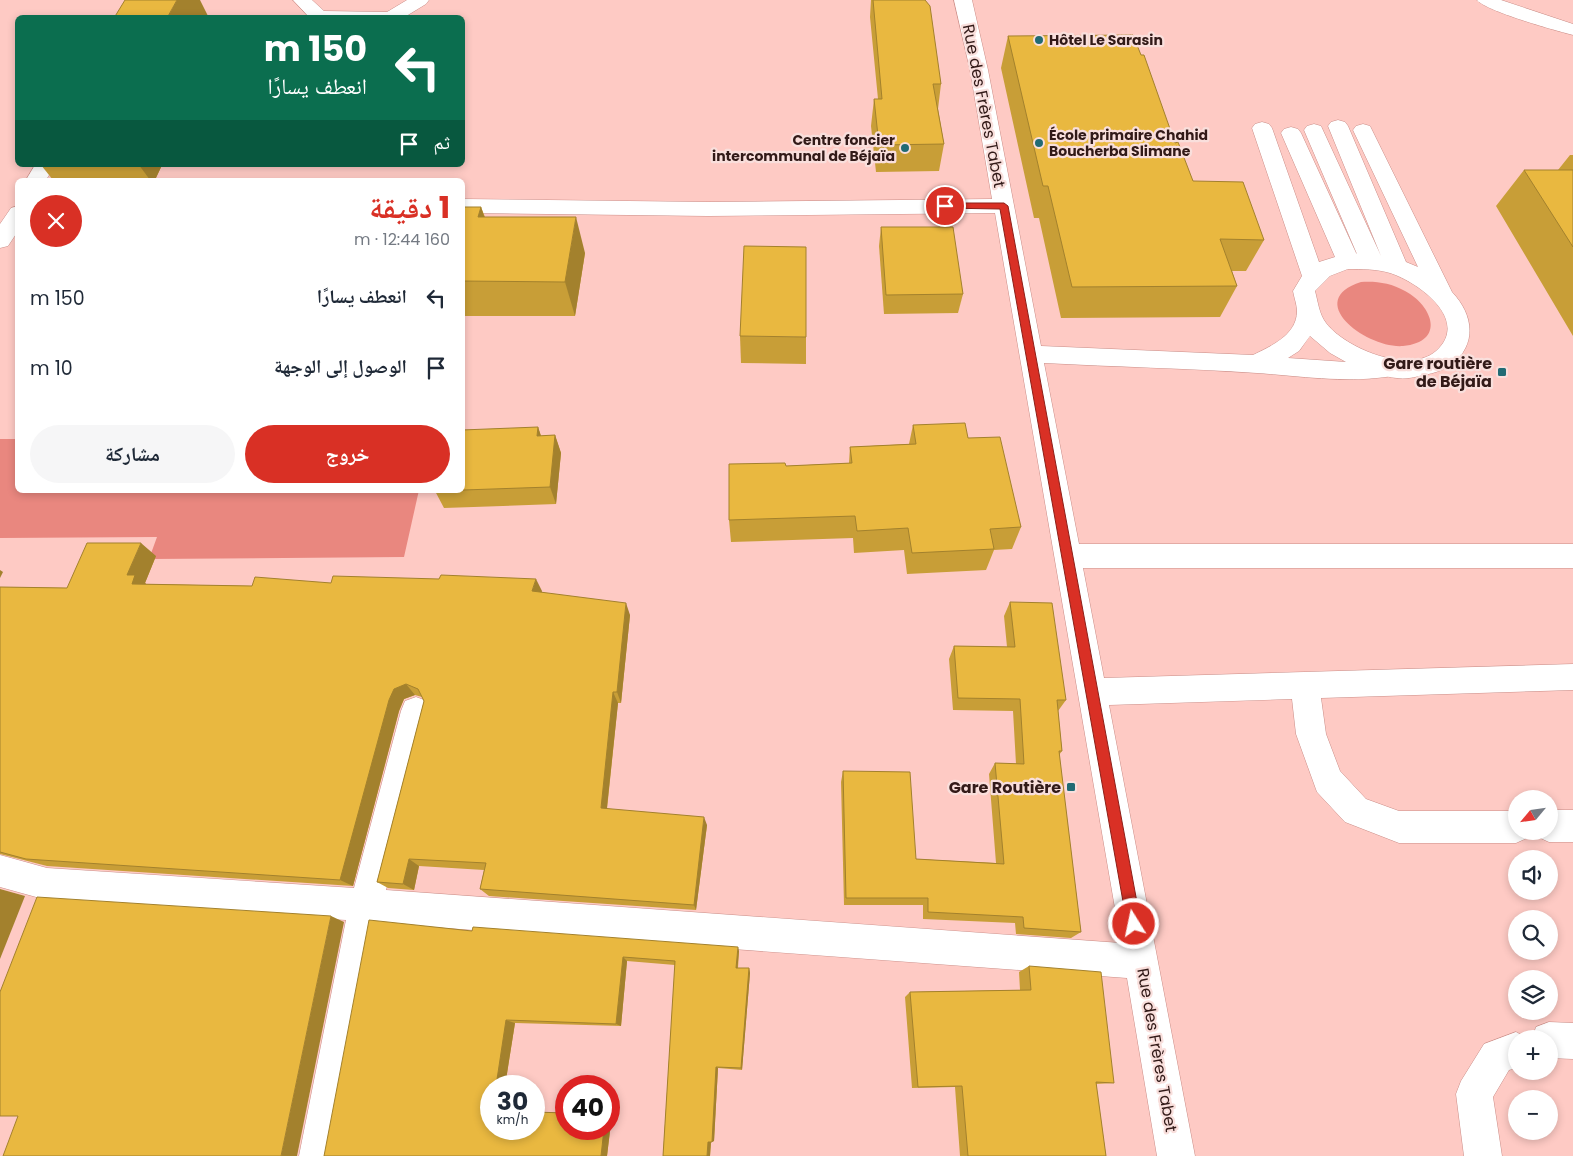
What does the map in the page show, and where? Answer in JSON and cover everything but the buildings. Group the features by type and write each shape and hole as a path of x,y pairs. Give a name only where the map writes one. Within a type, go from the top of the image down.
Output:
{"main road":[{"path":"393,15 420,0"},
{"name":"Rue des Frères Tabet","path":"963,0 979,70 1176,1156"},
{"path":"1486,0 1513,11 1573,30"},
{"path":"1507,0 1573,21"},
{"path":"308,5 318,15"},
{"path":"1338,126 1397,268"},
{"path":"1262,128 1312,276"},
{"path":"1314,130 1372,262"},
{"path":"1031,354 1256,364 1337,371 1424,366 1444,359 1456,346 1460,329 1454,311 1441,294 1363,130"},
{"path":"1291,133 1348,261"},
{"path":"37,178 44,167"},
{"path":"465,206 708,209 1004,206"},
{"path":"0,241 15,218"},
{"path":"1395,369 1349,353 1329,340 1314,324 1304,291 1312,276 1328,266 1348,261 1372,262 1397,268 1421,278 1441,294"},
{"path":"1256,364 1291,346 1305,325 1309,310"},
{"path":"1068,556 1573,556"},
{"path":"1092,692 1573,677"},
{"path":"1305,685 1311,734 1328,781 1356,811 1399,827 1508,826"},
{"path":"318,1156 366,905 416,710"},
{"path":"1558,826 1573,826"},
{"path":"0,871 42,898 366,905 1141,962"},
{"path":"1558,1040 1573,1041"},
{"path":"1483,1156 1474,1094 1497,1057 1508,1053"}],"shaded area":[{"path":"1361,282 1378,282 1400,288 1423,305 1431,323 1430,331 1425,338 1417,343 1403,346 1389,345 1373,340 1347,322 1339,311 1338,300 1344,290"},
{"path":"0,439 15,439 15,493 418,493 404,557 149,559 157,537 0,538"}],"place":[{"name":"Hôtel Le Sarasin","path":"1039,40"},
{"name":"École primaire Chahid Boucherba Slimane","path":"1039,143"},
{"name":"Centre foncier intercommunal de Béjaïa","path":"905,148"},
{"name":"Gare routière de Béjaïa","path":"1502,372"},
{"name":"Gare Routière","path":"1071,787"}],"route":[{"path":"945,206 1004,206 1134,924"}]}
